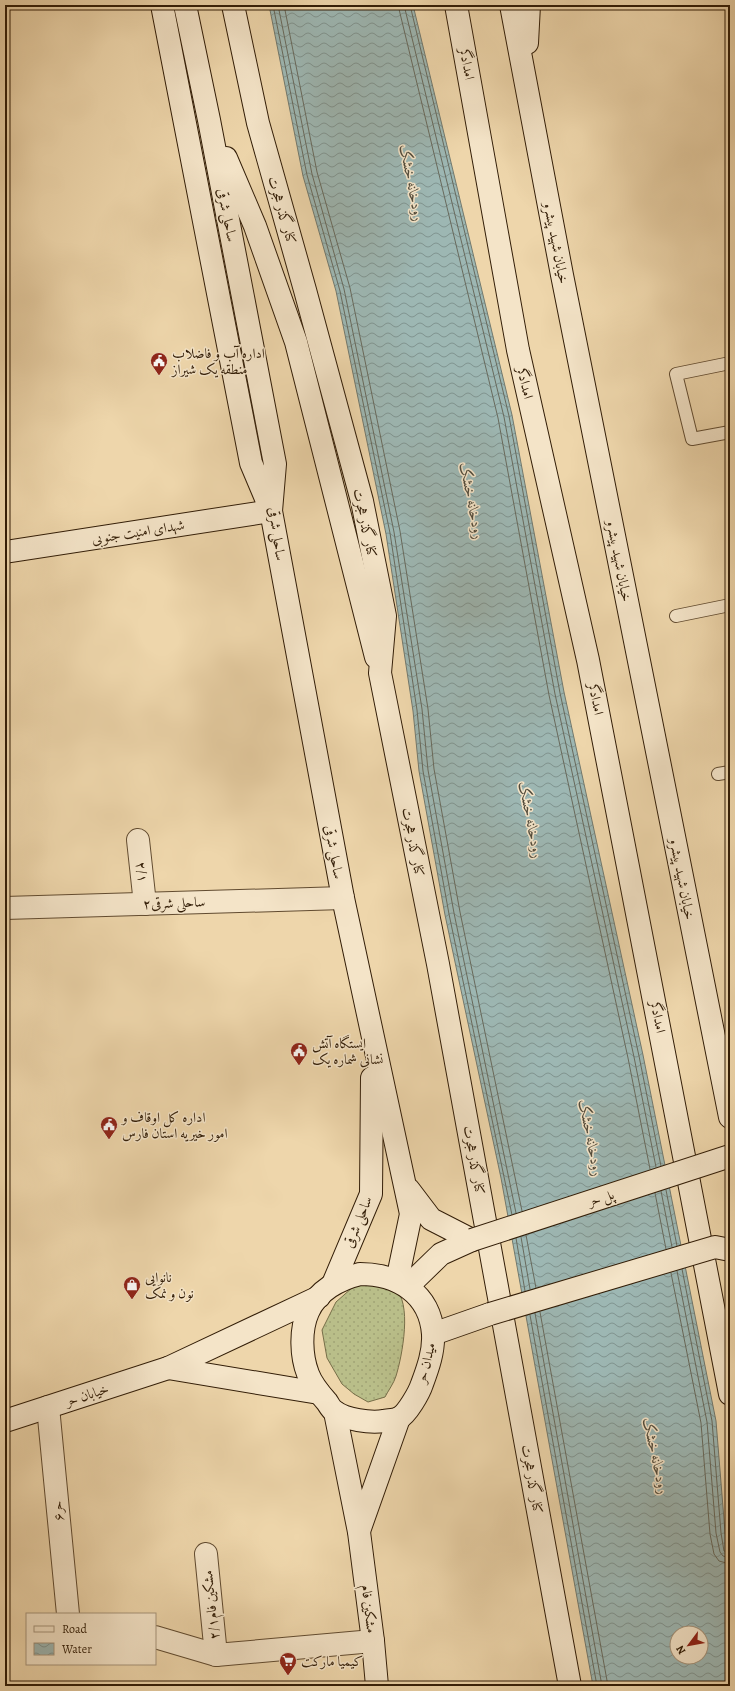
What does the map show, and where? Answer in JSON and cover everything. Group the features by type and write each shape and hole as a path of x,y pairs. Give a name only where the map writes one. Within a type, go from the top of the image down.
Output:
{"main road":[{"path":"162,5 251,463 271,511"},
{"name":"ساحلی شرقی","path":"185,5 209,120 275,464 271,511 343,898 372,1039 411,1214 402,1283"},
{"name":"کنار گذر هجرت","path":"233,5 258,123 362,501 385,616 380,673 441,980 570,1686"},
{"name":"امدادگر","path":"456,5 518,350 588,660 730,1394"},
{"name":"خیابان شهید پیشرو","path":"511,5 564,283 730,1116"},
{"path":"525,80 529,5"},
{"path":"209,120 255,226 296,342 380,673"},
{"name":"شهدای امنیت جنوبی","path":"5,552 271,511"},
{"name":"۲/‍‍۱","path":"138,840 146,904"},
{"name":"ساحلی شرقی۲","path":"5,908 343,898"},
{"name":"ساحلی شرقی","path":"326,1290 371,1194 372,1039"},
{"name":"پل حر","path":"402,1283 441,1254 472,1240 730,1156"},
{"path":"404,1184 431,1220 472,1240"},
{"path":"433,1334 490,1314 715,1247 730,1250"},
{"path":"399,1418 376,1422 361,1422 335,1412 318,1393 308,1374 304,1353 303,1332 308,1311 326,1290 346,1277 360,1274 374,1274 402,1283"},
{"name":"میدان حر","path":"399,1418 417,1397 432,1352 433,1334 429,1316 420,1300 402,1283"},
{"name":"خیابان حر","path":"5,1421 168,1368 326,1290"},
{"path":"168,1368 318,1393"},
{"name":"حر۶","path":"48,1407 68,1613"},
{"name":"مشکین فام","path":"335,1412 359,1532 373,1641 377,1686"},
{"name":"مشکین فام","path":"359,1532 399,1418"},
{"name":"۲/۱مشکین فام","path":"206,1554 216,1655"},
{"path":"156,1637 216,1655 373,1641"}],"lane":[{"path":"730,363 676,374 692,439 730,432"},
{"path":"676,616 730,605"}],"green space":[{"path":"361,1280 383,1284 394,1288 400,1295 405,1317 401,1356 395,1379 385,1397 368,1402 354,1394 342,1384 327,1358 322,1330 336,1302"}],"water":[{"name":"رودخانه خشک","path":"269,5 413,5 512,415 564,692 643,1055 716,1421 725,1532 730,1559 730,1686 593,1686 501,1178 445,915 419,771 413,711 386,534 336,291 303,176"}],"place":[{"name":"اداره آب و فاضلاب منطقه یک شیراز","path":"159,376"},
{"name":"ایستگاه آتش نشانی شماره یک","path":"299,1066"},
{"name":"اداره کل اوقاف و امور خیریه استان فارس","path":"109,1140"},
{"name":"نانوایی نون و نمک","path":"132,1300"},
{"name":"کیمیا مارکت","path":"288,1676"}]}
